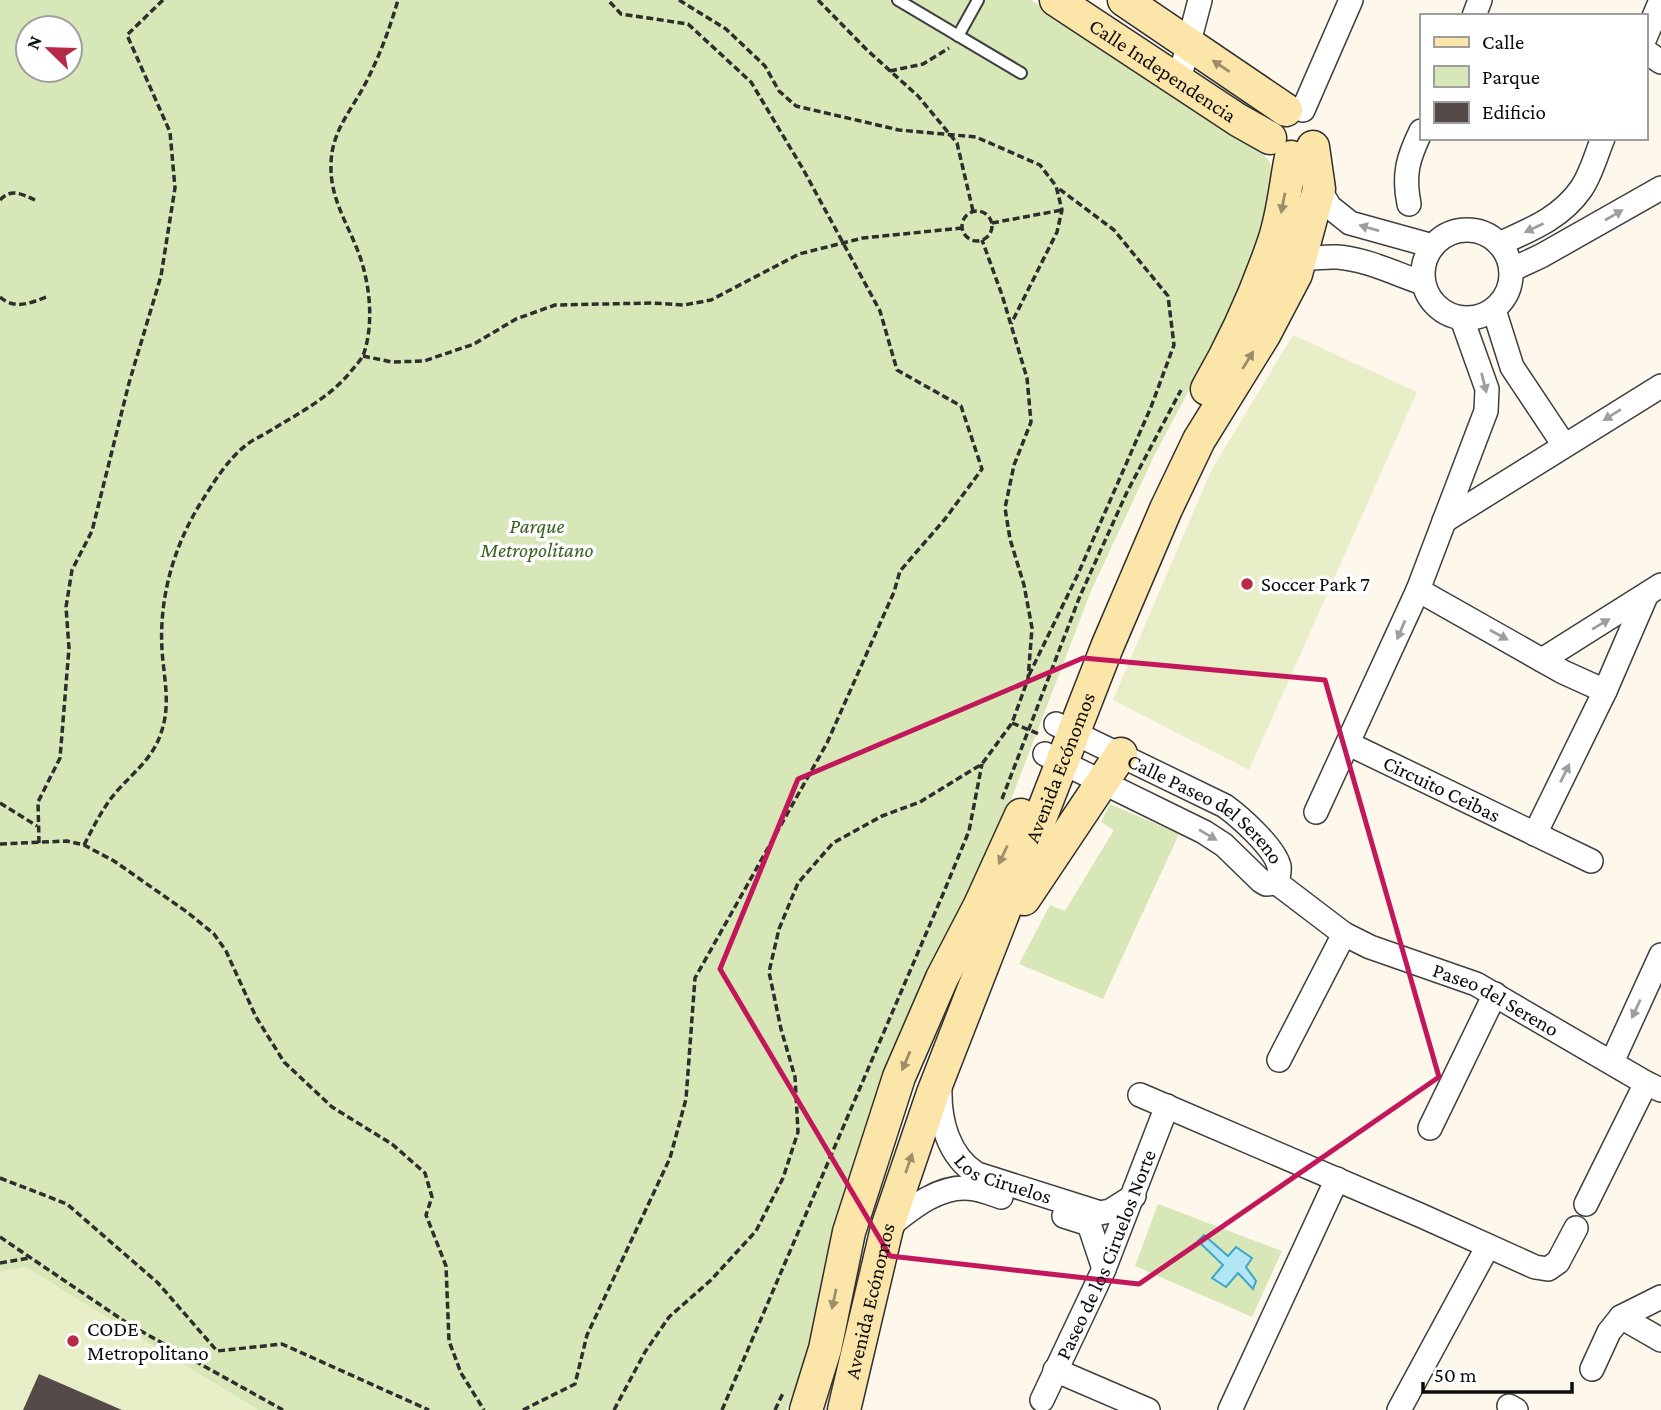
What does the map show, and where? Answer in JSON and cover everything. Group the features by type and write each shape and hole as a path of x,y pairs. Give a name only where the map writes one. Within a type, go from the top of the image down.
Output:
{"street":[{"name":"Calle Independencia","path":"1056,0 1238,120 1291,147"},
{"name":"Calle Independencia","path":"1124,0 1294,110"},
{"path":"1179,80 1200,0"},
{"path":"1294,110 1351,0"},
{"path":"1647,33 1661,0"},
{"path":"1294,110 1315,122 1318,130 1291,147 1272,121 1278,114 1294,110"},
{"path":"1409,204 1405,183 1409,155 1420,133"},
{"path":"1499,244 1543,224 1567,206 1582,188 1600,140"},
{"name":"Avenida Ecónomos","path":"1286,253 1319,189 1291,147"},
{"name":"Avenida Ecónomos","path":"806,1410 820,1366 849,1232 903,1067 951,960 1018,825 1053,740 1107,647 1157,505 1264,335 1296,274 1286,253 1283,204 1291,147"},
{"path":"1511,270 1661,188"},
{"path":"1319,189 1330,207 1350,223 1433,246"},
{"path":"1567,206 1582,233"},
{"path":"1466,230 1484,233 1499,244 1507,256 1511,270 1510,285 1504,299 1494,310 1462,319 1444,313 1437,307 1423,283 1426,257 1433,246 1448,234 1466,230"},
{"path":"1286,253 1317,260 1335,257 1351,260 1423,283"},
{"path":"1494,310 1513,367 1564,445"},
{"path":"1317,812 1418,590 1486,411 1487,388 1462,319"},
{"path":"1444,521 1661,386"},
{"path":"1418,590 1542,660 1605,691"},
{"path":"1542,660 1653,591"},
{"path":"1535,834 1653,591"},
{"name":"Avenida Ecónomos","path":"844,1410 887,1228 941,1070 986,960 1053,740"},
{"name":"Calle Paseo del Sereno","path":"1053,740 1121,754 1225,806 1241,818 1276,859 1280,870 1276,883 1266,884 1261,881 1224,845 1205,832 1103,782 1053,740"},
{"name":"Circuito Ceibas","path":"1349,744 1591,861"},
{"path":"951,960 986,960 1121,754"},
{"name":"Paseo del Sereno","path":"1276,883 1344,934 1370,947 1476,984 1654,1086"},
{"path":"1279,1060 1344,934"},
{"path":"1612,1062 1661,956"},
{"path":"1430,1128 1496,994"},
{"name":"Los Ciruelos","path":"941,1070 940,1097 944,1126 953,1148 966,1167 977,1174 1100,1213 1110,1211 1134,1196"},
{"path":"1586,1204 1654,1086"},
{"path":"1140,1095 1422,1216 1535,1268 1548,1269 1558,1262 1576,1228"},
{"name":"Paseo de los Ciruelos Norte","path":"1042,1400 1104,1269 1167,1107"},
{"path":"1230,1410 1337,1179"},
{"name":"Los Ciruelos","path":"887,1228 927,1198 972,1188 1086,1223 1094,1234 1104,1269"},
{"path":"1399,1410 1488,1246"},
{"path":"1592,1368 1609,1332 1621,1317 1661,1297"},
{"path":"1621,1317 1661,1340"},
{"path":"820,1366 854,1375"},
{"path":"1055,1370 1148,1410"}],"lane":[{"path":"898,0 1021,74"},
{"path":"958,36 978,0"}],"path":[{"path":"39,843 38,802 60,758 69,648 66,607 72,570 92,531 129,383 161,275 175,188 170,132 127,35 163,0"},
{"path":"84,845 101,813 153,752 162,732 168,705 162,652 162,620 173,563 182,535 213,486 244,446 324,397 345,379 363,356 369,331 369,291 359,254 338,207 332,186 331,163 334,141 344,117 362,89 384,44 398,0"},
{"path":"523,1410 575,1384 587,1335 670,1158 686,1099 695,978 827,743 894,592 900,571 945,519 982,469 961,407 897,370 880,311 803,169 751,82 688,24 621,15 608,0"},
{"path":"614,1410 645,1352 669,1317 711,1280 756,1231 783,1178 798,1132 795,1077 769,972 779,929 798,883 834,843 882,816 920,802 982,764 1012,723 1028,679 1078,575 1151,407 1174,345 1168,296 1114,230 1056,186 1040,165 976,137 899,130 796,106 779,91 765,66 726,29 679,0"},
{"path":"818,0 918,96 957,143 973,211"},
{"path":"890,71 923,64 946,52 958,36"},
{"path":"1011,324 1057,232 1062,210 1056,186"},
{"path":"0,200 12,192 35,200"},
{"path":"992,223 1062,210"},
{"path":"973,211 988,215 992,223 991,232 982,240 971,240 966,237 962,228 962,220 973,211"},
{"path":"363,356 392,362 424,361 474,344 516,319 555,305 684,305 711,300 799,254 863,239 962,228"},
{"path":"982,240 1027,378 1031,422 1014,465 1005,508 1032,628 1028,679"},
{"path":"0,298 21,306 49,296"},
{"path":"1002,799 1053,740 1080,596 1127,492 1185,382"},
{"path":"1012,723 1053,740"},
{"path":"722,1410 943,894 968,831 982,764"},
{"path":"0,803 37,826"},
{"path":"0,844 67,841 84,845 114,861 187,912 214,934 226,951 256,1017 284,1062 332,1107 392,1144 425,1172 432,1197 426,1215 446,1266 449,1341 461,1374 484,1410"},
{"path":"0,1178 67,1205 158,1283 217,1351 282,1344 429,1410"},
{"path":"0,1237 130,1325 283,1410"},
{"path":"0,1263 30,1258"},
{"path":"775,1410 787,1384"}],"highlighted area":[{"path":"1083,658 1325,680 1439,1077 1139,1284 890,1256 720,969 798,779"}],"green space":[{"name":"Parque Metropolitano","path":"0,0 1031,0 1256,147 1270,162 1273,180 1249,267 1229,315 1154,456 1091,591 986,865 806,1364 786,1410 258,1410 25,1267 0,1272"},
{"name":"Soccer Park 7","path":"1293,335 1417,392 1249,770 1113,700 1212,469"},
{"path":"1110,804 1179,834 1103,999 1019,964 1050,905 1065,911 1114,830 1101,822"},
{"path":"1158,1204 1282,1251 1252,1317 1135,1266"},
{"name":"CODE Metropolitano","path":"25,1267 258,1410 0,1410 0,1272"}],"water":[{"path":"1204,1235 1228,1256 1236,1247 1252,1258 1246,1267 1256,1281 1253,1289 1238,1273 1226,1287 1212,1278 1223,1265 1198,1241"}],"building":[{"path":"39,1374 122,1410 23,1410"}],"place":[{"name":"Soccer Park 7","path":"1247,584"},
{"name":"CODE Metropolitano","path":"73,1341"}]}
